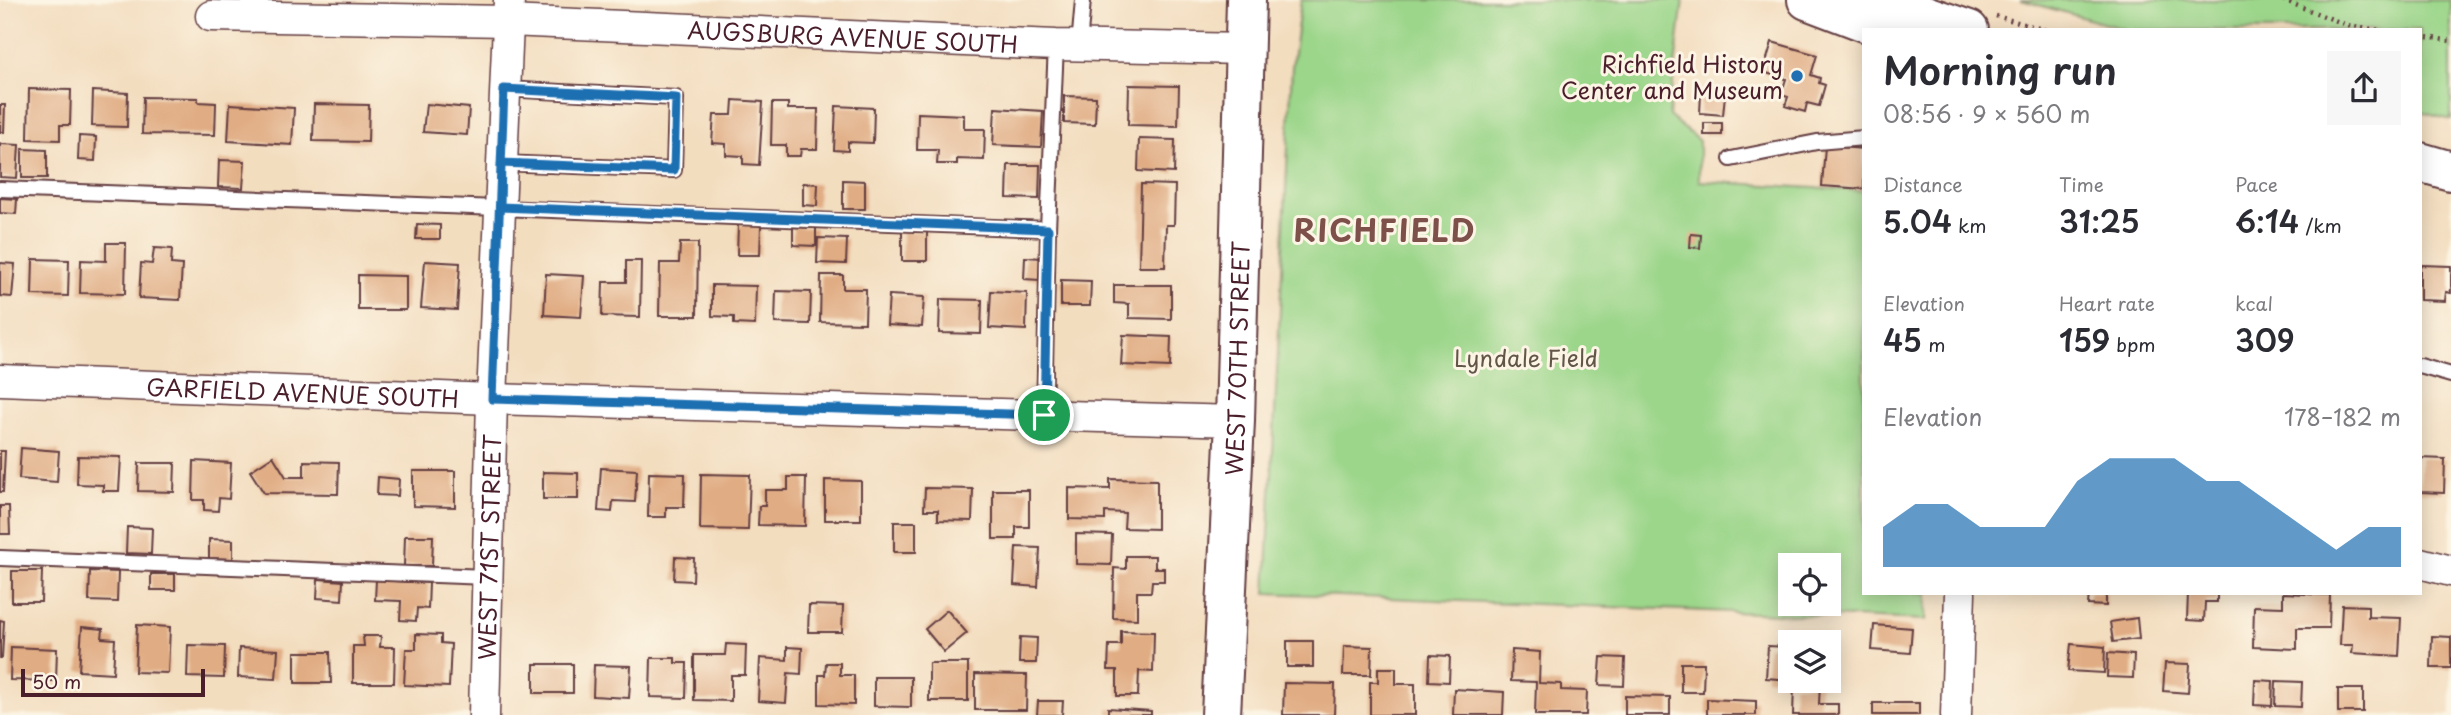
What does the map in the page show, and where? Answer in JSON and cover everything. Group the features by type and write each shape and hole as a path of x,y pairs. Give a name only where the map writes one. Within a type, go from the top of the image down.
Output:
{"street":[{"name":"WEST 70TH STREET","path":"1221,715 1235,421 1246,0"},
{"path":"1807,0 1881,28"},
{"path":"1881,0 1963,28"},
{"name":"AUGSBURG AVENUE SOUTH","path":"211,16 508,10 1067,45 1244,49"},
{"name":"WEST 71ST STREET","path":"484,715 492,399 508,10"},
{"path":"2422,163 2451,171"},
{"path":"2422,183 2451,190"},
{"name":"GARFIELD AVENUE SOUTH","path":"0,380 492,399 1235,421"},
{"path":"2422,564 2451,571"},
{"path":"1956,715 1960,595"}],"lane":[{"path":"1044,415 1048,229 1067,45 1083,0"},
{"path":"501,163 674,170 676,98 504,89"},
{"path":"1731,159 1817,142 1862,138"},
{"path":"0,188 1048,229"},
{"path":"2422,367 2451,374"},
{"path":"0,558 487,577"}],"path":[{"path":"2283,0 2347,25 2366,28"},
{"path":"2422,36 2451,41"}],"green space":[{"name":"Lyndale Field","path":"1301,0 1683,0 1669,116 1699,141 1699,181 1862,191 1862,595 1927,595 1926,620 1828,616 1841,616 1841,553 1778,553 1778,614 1266,593 1292,67"},
{"path":"2021,0 2451,0 2451,120 2422,113 2422,28 2120,28"}],"building":[{"name":"Richfield History Center and Museum","path":"1772,42 1817,55 1811,75 1820,78 1819,83 1825,85 1819,106 1807,103 1805,112 1785,106 1788,97 1781,95 1786,79 1763,72"},
{"path":"1129,85 1179,86 1178,126 1128,125"},
{"path":"29,89 71,90 70,125 60,125 60,140 28,139"},
{"path":"93,91 128,93 127,127 92,126"},
{"path":"1701,93 1725,95 1723,115 1700,113"},
{"path":"1064,96 1096,97 1095,124 1064,123"},
{"path":"143,97 198,98 198,102 216,103 215,135 142,134"},
{"path":"733,100 763,102 759,165 743,164 743,156 726,155 726,144 712,143 714,115 732,115"},
{"path":"772,103 788,103 788,109 818,109 817,149 801,149 800,156 786,156 786,145 771,145"},
{"path":"230,104 294,108 292,145 228,141"},
{"path":"314,104 369,105 368,142 313,141"},
{"path":"426,104 469,108 467,135 423,132"},
{"path":"0,105 5,105 4,132 0,132"},
{"path":"836,106 874,108 873,143 848,142 848,151 834,150"},
{"path":"995,108 1043,111 1041,147 993,145"},
{"path":"918,113 964,115 964,129 985,129 984,160 957,159 957,164 937,164 938,150 917,150"},
{"path":"1704,123 1722,123 1722,135 1704,135"},
{"path":"79,136 96,137 95,161 78,160"},
{"path":"1139,139 1175,140 1174,173 1138,171"},
{"path":"0,144 19,145 17,178 0,177"},
{"path":"1825,146 1862,149 1862,189 1822,186"},
{"path":"22,149 47,150 47,178 22,178"},
{"path":"219,160 245,161 243,188 218,187"},
{"path":"1008,165 1040,165 1039,199 1007,198"},
{"path":"843,180 865,181 865,209 843,209"},
{"path":"803,183 818,184 817,206 803,205"},
{"path":"1141,184 1175,185 1174,225 1166,225 1165,267 1139,267"},
{"path":"0,198 17,199 16,214 0,213"},
{"path":"417,224 440,225 440,239 416,239"},
{"path":"738,225 761,225 760,255 737,255"},
{"path":"793,227 816,228 816,246 793,245"},
{"path":"902,231 927,232 927,261 902,261"},
{"path":"1691,234 1701,235 1700,248 1690,247"},
{"path":"818,238 847,239 846,264 817,263"},
{"path":"106,243 126,243 125,294 80,293 81,260 106,261"},
{"path":"680,243 698,243 697,316 659,316 660,263 679,263"},
{"path":"154,248 172,249 171,264 182,265 180,300 139,298 141,263 152,264"},
{"path":"1025,257 1042,258 1040,280 1024,279"},
{"path":"33,259 69,260 68,296 32,295"},
{"path":"425,261 460,263 457,310 421,308"},
{"path":"626,261 641,261 640,317 602,316 603,282 626,282"},
{"path":"0,263 15,264 12,297 0,296"},
{"path":"2422,265 2451,266 2451,293 2446,292 2445,301 2422,300"},
{"path":"546,274 584,276 581,317 544,315"},
{"path":"358,275 406,276 406,310 358,310"},
{"path":"821,275 843,275 843,289 866,289 865,323 820,322"},
{"path":"1061,280 1091,281 1090,306 1061,306"},
{"path":"712,285 756,286 755,325 734,324 734,317 712,316"},
{"path":"1114,285 1171,285 1171,319 1129,318 1129,304 1114,303"},
{"path":"776,291 811,292 810,324 775,323"},
{"path":"991,291 1027,293 1026,330 989,328"},
{"path":"889,295 924,297 922,327 887,325"},
{"path":"940,299 982,300 981,334 939,333"},
{"path":"1123,335 1171,337 1170,367 1121,365"},
{"path":"21,448 59,451 57,482 19,479"},
{"path":"0,451 5,451 3,492 0,492"},
{"path":"78,456 121,457 119,491 103,491 103,485 77,484"},
{"path":"273,456 286,477 304,477 304,461 339,462 338,494 264,493 250,471"},
{"path":"2422,458 2445,459 2444,493 2422,492"},
{"path":"194,461 231,463 229,499 219,498 218,511 204,510 204,500 193,500"},
{"path":"139,463 175,463 174,492 138,491"},
{"path":"601,468 637,470 635,502 613,501 612,512 598,511"},
{"path":"413,471 455,471 455,507 413,506"},
{"path":"543,472 578,473 578,499 543,499"},
{"path":"649,473 685,474 684,507 666,507 666,517 648,517"},
{"path":"701,474 750,475 748,530 700,529"},
{"path":"378,477 399,479 398,496 377,495"},
{"path":"788,477 806,477 805,526 758,525 759,506 765,506 765,490 788,490"},
{"path":"1110,479 1157,480 1157,529 1124,528 1125,513 1105,512 1105,520 1069,519 1069,488 1110,489"},
{"path":"825,480 861,481 861,520 825,520"},
{"path":"925,488 973,489 972,521 938,520 938,510 924,510"},
{"path":"993,490 1029,490 1029,527 1016,527 1016,539 993,539"},
{"path":"0,506 9,506 10,534 0,534"},
{"path":"894,522 916,522 916,552 894,552"},
{"path":"127,527 152,528 151,554 126,553"},
{"path":"1076,534 1112,535 1111,565 1076,564"},
{"path":"405,536 433,536 432,566 404,566"},
{"path":"209,539 233,540 233,559 209,558"},
{"path":"1016,547 1040,548 1038,587 1014,585"},
{"path":"1126,556 1155,556 1155,568 1164,568 1164,581 1152,581 1151,592 1137,592 1137,619 1113,618 1114,568 1126,569"},
{"path":"675,557 694,558 693,581 674,580"},
{"path":"12,571 42,571 41,602 12,602"},
{"path":"90,571 118,572 117,602 89,601"},
{"path":"151,574 175,574 175,590 151,590"},
{"path":"318,579 343,581 342,600 317,598"},
{"path":"376,580 429,583 428,609 417,608 416,621 400,620 401,601 375,600"},
{"path":"2089,595 2106,595 2106,606 2088,605"},
{"path":"2188,595 2217,595 2217,602 2205,602 2204,621 2187,620"},
{"path":"2283,595 2330,595 2329,628 2297,628 2297,649 2253,647 2254,606 2283,607"},
{"path":"809,605 843,606 842,632 808,632"},
{"path":"2342,605 2368,606 2368,617 2401,618 2399,656 2352,653 2353,645 2340,645"},
{"path":"947,610 967,633 944,652 925,629"},
{"path":"2137,618 2139,639 2113,642 2110,622"},
{"path":"0,620 4,621 2,658 0,658"},
{"path":"137,625 170,627 168,673 135,672"},
{"path":"1874,625 1912,628 1910,653 1872,650"},
{"path":"82,627 103,629 102,638 115,639 113,673 79,671"},
{"path":"1121,631 1154,632 1153,672 1139,671 1138,696 1117,696 1117,670 1108,670 1109,645 1121,645"},
{"path":"416,634 441,635 441,643 451,644 449,687 404,685 406,649 416,649"},
{"path":"363,636 381,636 380,647 395,647 394,683 353,683 353,646 364,646"},
{"path":"2432,636 2451,637 2451,668 2431,668"},
{"path":"1020,637 1037,638 1036,663 1019,663"},
{"path":"1287,641 1313,641 1313,667 1287,667"},
{"path":"726,644 746,645 745,675 731,675 731,701 694,700 694,655 725,655"},
{"path":"2071,644 2105,647 2104,673 2068,671"},
{"path":"188,645 225,646 224,678 187,677"},
{"path":"1344,646 1372,647 1371,675 1343,675"},
{"path":"1768,646 1778,646 1778,679 1766,678"},
{"path":"11,647 57,649 56,681 10,680"},
{"path":"787,647 802,648 801,674 788,673 786,703 758,701 760,658 787,660"},
{"path":"239,648 278,650 276,679 238,677"},
{"path":"1512,650 1540,652 1539,683 1561,684 1561,690 1587,691 1586,715 1535,715 1536,682 1511,681"},
{"path":"295,652 330,652 331,683 295,683"},
{"path":"2108,653 2134,655 2133,678 2107,677"},
{"path":"1430,655 1450,656 1449,682 1429,681"},
{"path":"1601,657 1625,658 1624,686 1599,685"},
{"path":"651,658 675,658 675,663 687,663 686,698 650,697"},
{"path":"826,663 840,663 840,675 854,675 854,705 819,704 819,675 825,675"},
{"path":"929,663 968,663 968,701 929,701"},
{"path":"1681,663 1704,663 1703,692 1681,692"},
{"path":"2165,663 2190,664 2188,693 2163,691"},
{"path":"534,664 573,664 573,693 534,693"},
{"path":"594,665 631,666 629,698 593,696"},
{"path":"1378,668 1396,668 1396,684 1415,684 1415,715 1370,715 1370,682 1378,682"},
{"path":"975,674 1027,675 1026,710 975,710"},
{"path":"874,677 911,677 911,707 874,706"},
{"path":"2255,680 2273,681 2272,706 2254,705"},
{"path":"2276,681 2302,682 2301,707 2275,706"},
{"path":"1284,683 1335,684 1334,715 1283,715"},
{"path":"1454,689 1504,692 1503,715 1453,715"},
{"path":"2338,689 2363,689 2363,712 2338,712"},
{"path":"1794,693 1820,693 1819,704 1838,704 1838,715 1793,715"},
{"path":"1625,696 1670,697 1670,715 1625,715"},
{"path":"1707,699 1756,701 1756,715 1707,715"},
{"path":"1038,701 1063,701 1062,715 1037,715"},
{"path":"1873,703 1919,703 1919,715 1873,715"},
{"path":"1108,708 1151,711 1151,715 1108,715"}],"place":[{"name":"Richfield History Center and Museum","path":"1797,76"}],"district":[{"name":"RICHFIELD","path":"1385,229"}],"route":[{"path":"1044,415 492,399 496,303 501,163 504,89 676,98 674,170 501,163 500,207 1048,229 1044,415"}]}
